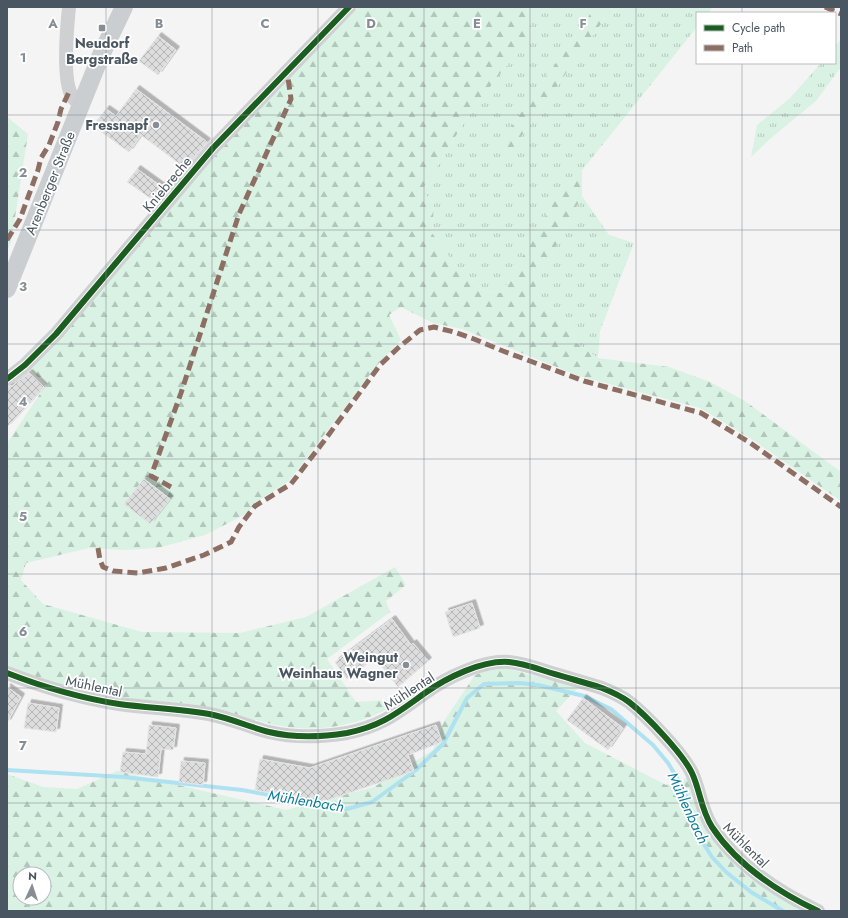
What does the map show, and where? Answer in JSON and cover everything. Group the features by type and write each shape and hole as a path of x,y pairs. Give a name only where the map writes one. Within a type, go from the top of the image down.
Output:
{"main road":[{"name":"Arenberger Straße","path":"7,289 101,55 124,7"}],"street":[{"path":"69,7 67,54 68,83 72,96 82,103"},
{"name":"Kniebreche","path":"7,379 25,365 56,334 213,148 350,7"},
{"name":"Mühlental","path":"7,673 46,687 91,699 119,704 210,714 258,729 282,734 320,736 347,733 380,723 400,712 439,684 468,670 499,662 512,662 524,665 602,688 630,703 666,739 688,766 695,780 705,814 712,828 726,845 749,868 764,880 818,911"}],"green space":[{"path":"357,7 527,7 532,33 472,110 422,190 434,205 432,233 455,265 485,292 502,293 563,186 582,171 582,196 533,291 570,323 576,343 598,358 669,367 710,382 745,401 841,472 841,501 753,440 700,408 579,376 462,329 433,323 401,307 389,315 401,340 378,364 289,481 255,503 248,513 205,535 158,548 123,550 89,548 26,563 21,580 43,604 142,632 240,633 306,617 395,567 406,585 386,601 390,612 327,659 356,702 403,699 389,708 358,721 326,728 292,728 199,706 91,693 54,683 7,666 7,443 46,385 27,366 277,87"},
{"path":"527,7 595,7 504,137 508,155 613,7 713,7 709,12 696,12 696,28 580,173 563,186 502,293 485,292 455,265 432,233 434,205 422,190 472,110 532,33"},
{"path":"595,7 613,7 508,155 503,150 504,137"},
{"path":"841,39 841,67 816,101 771,138 751,157 757,125 790,98 820,64 836,64 836,45"},
{"path":"7,117 28,134 11,243 7,250"},
{"path":"582,196 609,235 634,243 600,331 598,358 576,343 570,323 533,291"},
{"path":"504,668 579,687 556,711 585,743 666,785 690,777 728,857 751,879 806,911 7,911 7,774 43,787 77,789 117,771 286,810 374,787 433,750 444,721 475,675 486,671"}],"building":[{"path":"158,36 176,50 158,75 139,61"},
{"name":"Fressnapf","path":"136,89 207,142 185,168 141,135 129,152 93,126 106,109 116,116"},
{"path":"137,169 162,187 153,200 127,182"},
{"path":"29,373 44,387 7,427 7,387 12,386"},
{"path":"144,479 170,499 150,524 124,504"},
{"path":"472,603 480,628 453,637 445,612"},
{"path":"392,619 411,645 413,643 428,661 398,687 375,658 347,679 335,662"},
{"path":"7,687 21,697 7,723"},
{"path":"583,698 623,728 608,750 567,720"},
{"path":"28,703 59,708 56,732 24,728"},
{"path":"149,725 176,728 173,750 161,749 158,777 120,772 123,752 146,754"},
{"path":"436,725 442,742 408,755 414,771 322,802 255,790 260,759 310,768"},
{"path":"181,761 205,763 203,785 179,782"}],"waterway":[{"name":"Mühlenbach","path":"7,770 123,777 242,790 347,809 372,802 416,770 443,744 467,698 484,684 519,683 538,685 584,696 611,709 653,745 668,763 679,781 686,796 693,827 712,857 726,872 751,892 783,911"}],"marked path":[{"path":"825,7 841,14"},
{"path":"171,487 151,476 181,393 239,214 291,99 287,71"},
{"path":"7,240 20,219 41,158 49,145 58,122 61,109 70,90"},
{"path":"98,548 103,567 113,571 138,573 166,568 204,555 231,542 239,527 255,506 291,484 380,365 420,330 434,327 474,339 584,381 701,413 749,442 841,507"}],"cycle path":[{"path":"7,379 25,365 56,334 213,148 349,7"},
{"path":"7,673 34,683 90,699 119,704 209,714 269,732 308,736 347,733 380,723 443,682 476,667 498,662 518,663 532,667 602,688 629,702 664,735 681,756 695,780 708,820 722,841 759,876 788,895 818,911"}],"place":[{"name":"Neudorf Bergstraße","path":"102,28"},
{"name":"Fressnapf","path":"156,125"},
{"name":"Weingut Weinhaus Wagner","path":"406,665"}]}
